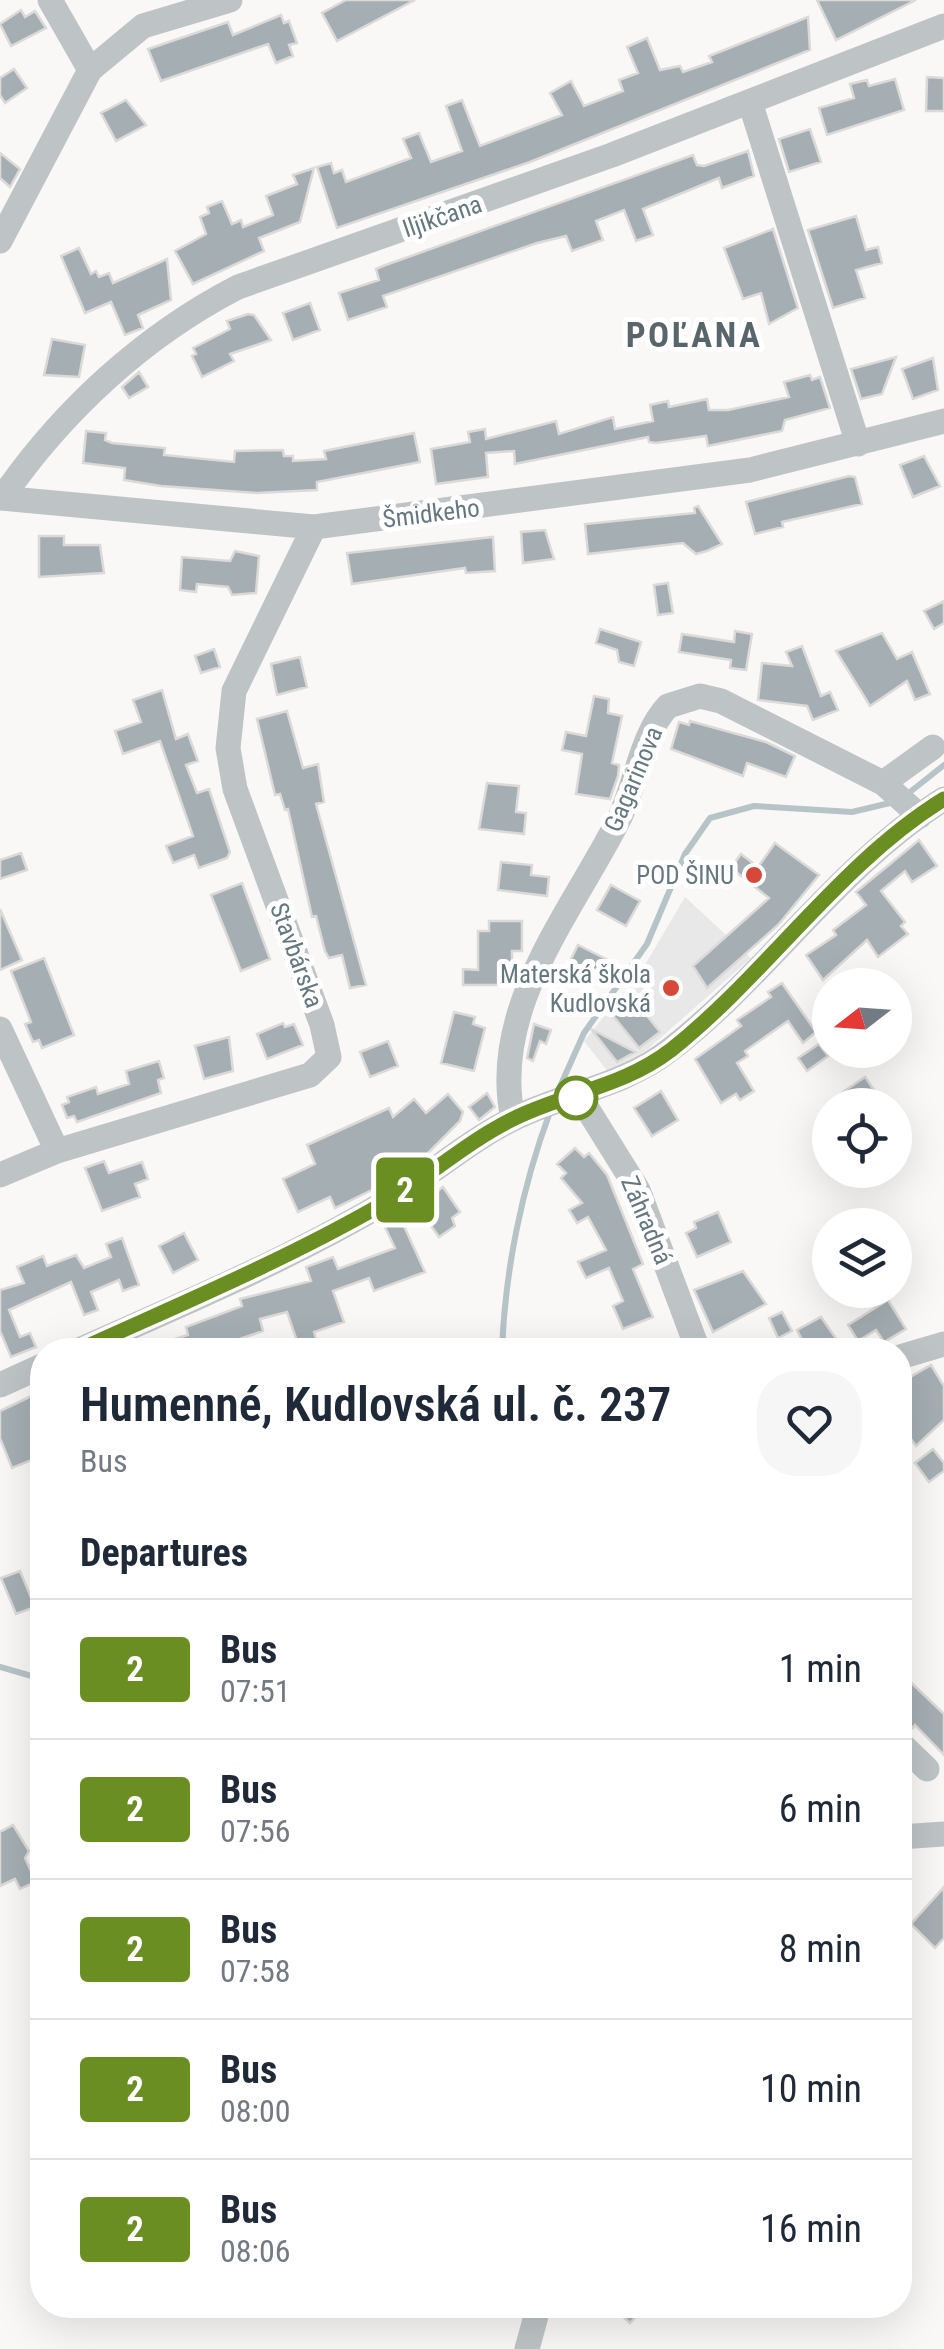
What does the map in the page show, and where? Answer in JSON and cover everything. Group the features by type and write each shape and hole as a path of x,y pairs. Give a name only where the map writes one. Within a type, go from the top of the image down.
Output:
{"street":[{"path":"50,0 90,70"},
{"path":"0,241 90,70 143,26 230,0"},
{"name":"Iljikčana","path":"1,498 41,441 136,353 210,302 266,276 493,198 937,33"},
{"path":"750,102 858,444"},
{"name":"Šmidkeho","path":"1,498 314,527 750,470 944,421"},
{"name":"Stavbárska","path":"0,1176 57,1151 310,1075 329,1057 322,1025 235,789 228,748 234,691 314,527"},
{"name":"Gagarinova","path":"526,1114 505,1070 513,1028 528,986 622,814 668,706 700,696 720,701 887,786 916,812"},
{"path":"887,786 933,747"},
{"path":"106,1338 230,1283 380,1206 526,1114 573,1099 647,1067 730,999 916,812 944,800"},
{"path":"0,1030 57,1151"},
{"name":"Záhradná","path":"573,1099 638,1190 694,1338"},
{"path":"912,1353 944,1344"},
{"path":"0,1385 30,1371"},
{"path":"912,1754 928,1769"},
{"path":"912,1836 944,1834"},
{"path":"527,2349 535,2318"}],"shaded area":[{"name":"Materská škola Kudlovská","path":"685,897 751,958 648,1049 610,1074 584,1041 642,970"}],"building":[{"path":"346,0 415,0 337,41 322,13"},
{"path":"817,0 916,0 836,40"},
{"path":"21,10 25,17 35,11 46,28 11,46 0,24"},
{"path":"281,15 284,23 289,21 297,43 289,45 293,56 276,63 268,44 161,81 148,49 228,22 233,35"},
{"path":"808,17 810,50 530,162 337,228 317,167 331,163 334,173 342,170 346,182 411,158 403,139 419,133 431,162 462,151 446,106 462,100 480,146 562,115 550,93 571,81 584,106 623,91 619,80 638,73 627,47 647,38 660,70 680,66 683,72 712,62 709,56"},
{"path":"14,69 27,88 5,103 0,95 0,78"},
{"path":"927,77 944,78 944,111 926,111"},
{"path":"895,79 904,110 827,135 819,108 854,98 850,84 867,80 869,86"},
{"path":"126,100 146,125 116,141 101,113"},
{"path":"810,129 821,162 789,172 779,139"},
{"path":"748,151 754,176 722,188 719,178 643,209 653,235 636,241 624,210 596,221 603,240 572,251 566,236 537,243 383,296 387,307 348,320 339,293 379,280 376,269 383,266 693,155 697,165 704,166"},
{"path":"0,153 20,169 10,187 0,178"},
{"path":"314,168 300,222 259,238 264,251 193,284 175,251 206,234 200,217 209,213 207,207 222,201 232,224 241,220 243,227 273,215 266,196 297,184 293,175"},
{"path":"856,216 866,250 878,247 882,263 856,270 865,298 833,308 808,230"},
{"path":"773,229 798,308 769,324 761,293 743,299 724,248"},
{"path":"79,248 91,274 96,271 99,277 109,273 113,283 167,259 171,300 138,315 143,328 125,335 111,302 85,313 61,256"},
{"path":"310,303 320,330 293,340 283,313"},
{"path":"254,315 271,340 230,354 234,361 202,377 192,356 196,354 193,348 230,329 227,321"},
{"path":"52,339 85,345 79,377 44,375"},
{"path":"896,357 882,394 861,399 851,369"},
{"path":"933,358 938,390 913,399 902,369"},
{"path":"139,372 148,387 129,398 122,387"},
{"path":"810,375 812,380 820,377 830,408 785,420 782,431 708,446 706,436 656,443 649,442 648,437 515,464 514,451 486,453 488,477 436,484 431,449 470,442 468,432 485,429 486,439 556,421 559,434 613,417 615,429 653,421 650,405 668,401 669,407 707,399 709,410 728,410 789,397 784,382"},
{"path":"86,431 106,433 105,440 112,443 165,448 164,455 234,462 235,451 283,450 284,456 293,456 293,461 326,459 324,451 414,433 420,462 317,482 317,490 257,493 161,486 124,480 125,468 83,463"},
{"path":"924,456 940,486 913,497 900,465"},
{"path":"855,477 862,504 782,522 783,527 755,534 746,502"},
{"path":"698,506 722,544 696,554 683,543 588,554 585,524 695,513"},
{"path":"545,530 554,559 523,563 521,532"},
{"path":"39,536 64,536 64,545 100,545 104,573 39,577"},
{"path":"493,537 495,571 466,573 465,568 352,584 347,553"},
{"path":"235,551 259,556 256,593 232,595 228,587 197,584 196,592 180,590 182,557 230,561"},
{"path":"668,583 673,613 658,615 654,585"},
{"path":"944,601 944,623 934,629 924,611"},
{"path":"600,629 641,642 634,666 619,662 617,650 596,643"},
{"path":"735,631 752,634 746,670 730,668 731,660 679,652 682,634 734,642"},
{"path":"882,633 897,659 912,652 930,694 915,700 907,681 870,706 836,651"},
{"path":"802,646 821,696 830,692 838,710 813,720 807,706 758,700 762,663 792,666 786,652"},
{"path":"214,649 220,667 201,673 195,656"},
{"path":"300,657 307,687 277,695 271,664"},
{"path":"162,690 176,739 188,734 198,761 186,765 197,793 209,789 230,852 227,858 199,868 194,855 173,863 166,846 193,836 160,741 123,754 115,731 141,722 133,700"},
{"path":"594,696 609,699 608,713 622,716 612,763 619,765 618,776 610,799 576,794 582,754 562,750 566,732 586,736"},
{"path":"287,711 303,768 318,764 324,802 316,804 366,985 350,988 342,955 329,958 325,951 316,916 312,917 288,809 285,810 280,794 275,795 257,719"},
{"path":"690,721 766,742 795,756 786,777 747,763 743,776 671,749 679,722 689,725"},
{"path":"487,783 519,786 516,812 526,813 524,834 479,829"},
{"path":"919,840 937,866 912,882 905,871 881,891 905,922 901,926 908,934 878,957 867,940 836,968 815,968 806,955 836,935 833,930 866,905 856,892"},
{"path":"775,843 819,875 779,924 707,988 693,966 769,898 731,868 741,854 758,867"},
{"path":"21,853 27,870 0,879 0,860"},
{"path":"501,862 532,865 531,875 549,877 547,896 498,890"},
{"path":"242,883 270,959 241,971 211,895"},
{"path":"611,885 640,901 626,926 597,910"},
{"path":"0,909 22,960 0,970"},
{"path":"489,921 522,921 522,951 512,951 512,985 463,985 463,969 478,970 478,931 489,931"},
{"path":"578,945 606,959 593,985 565,971"},
{"path":"44,958 74,1035 42,1048 39,1040 33,1042 25,1024 31,1022 11,971"},
{"path":"782,983 812,1026 812,1035 803,1043 788,1021 745,1051 748,1056 737,1063 754,1091 740,1100 736,1094 721,1103 695,1059 741,1026 737,1020 771,997 768,992"},
{"path":"622,1002 632,1013 640,1007 660,1032 639,1048 610,1012"},
{"path":"454,1012 475,1017 473,1024 485,1028 474,1071 441,1063"},
{"path":"283,1023 285,1027 294,1024 303,1045 267,1059 257,1034"},
{"path":"534,1024 551,1030 546,1044 540,1041 533,1061 527,1058"},
{"path":"591,1029 635,1052 617,1062"},
{"path":"229,1037 233,1071 204,1079 195,1046"},
{"path":"388,1041 398,1066 370,1077 360,1052"},
{"path":"812,1049 812,1067 807,1071 798,1058"},
{"path":"159,1061 164,1078 158,1080 161,1093 77,1122 74,1116 67,1118 62,1105 69,1102 67,1097 96,1087 98,1094 129,1084 126,1071"},
{"path":"865,1077 872,1088 849,1088"},
{"path":"661,1091 678,1120 652,1136 634,1108"},
{"path":"487,1093 495,1107 479,1120 469,1107"},
{"path":"448,1094 463,1112 460,1121 424,1157 393,1172 384,1160 375,1165 384,1184 335,1208 330,1197 298,1212 283,1179 315,1164 307,1145 389,1108 393,1117 414,1099 426,1113"},
{"path":"575,1148 584,1157 589,1153 607,1175 643,1264 633,1269 653,1317 623,1329 613,1306 623,1301 609,1268 586,1278 578,1262 606,1250 588,1217 577,1223 569,1210 582,1203 561,1178 566,1173 557,1164"},
{"path":"104,1161 109,1173 142,1162 148,1179 135,1184 140,1197 102,1211 85,1168"},
{"path":"443,1187 460,1212 452,1218 455,1226 439,1237 417,1206"},
{"path":"718,1212 731,1242 697,1257 686,1233 696,1228 694,1222"},
{"path":"399,1215 425,1272 374,1291 369,1278 333,1291 344,1322 314,1332 316,1338 296,1338 287,1312 260,1319 263,1331 243,1338 178,1338 188,1335 186,1327 242,1306 240,1299 311,1281 306,1267 333,1257 338,1269 395,1248 383,1223"},
{"path":"184,1233 198,1260 173,1273 159,1246"},
{"path":"122,1238 139,1285 123,1291 119,1280 91,1292 98,1310 84,1315 71,1282 9,1310 20,1337 30,1333 32,1338 30,1349 11,1357 0,1331 0,1290 24,1283 17,1267 43,1256 47,1266 76,1255 84,1268 111,1257 106,1244"},
{"path":"743,1271 766,1304 713,1332 694,1290"},
{"path":"875,1308 893,1308 906,1329 891,1338 881,1338 876,1330 856,1338 848,1325"},
{"path":"782,1312 792,1331 778,1338 769,1318"},
{"path":"821,1317 836,1338 801,1338 797,1330"},
{"path":"931,1365 944,1386 944,1420 916,1446 912,1440 912,1376"},
{"path":"30,1397 30,1461 12,1468 0,1438 0,1411"},
{"path":"933,1449 944,1463 944,1471 929,1482 915,1463"},
{"path":"20,1571 30,1595 30,1609 16,1614 1,1578"},
{"path":"912,1683 944,1714 944,1755 915,1725 913,1728"},
{"path":"13,1825 29,1851 25,1858 30,1885 20,1889 15,1879 0,1886 0,1832"},
{"path":"944,1887 944,1938 935,1948 912,1923"}],"waterway":[{"path":"905,796 944,765"},
{"path":"558,1091 584,1033 647,944 685,854 710,818 754,806 852,812 894,802"},
{"path":"503,1338 517,1230 550,1112"},
{"path":"0,1667 30,1676"}],"bus line":[{"name":"2","path":"106,1338 230,1283 380,1206 513,1118 580,1097 647,1067 719,1010 875,850 944,799"}],"place":[{"name":"POD ŠINU","path":"754,875"},
{"name":"Materská škola Kudlovská","path":"671,988"}],"district":[{"name":"POĽANA","path":"694,335"}]}
